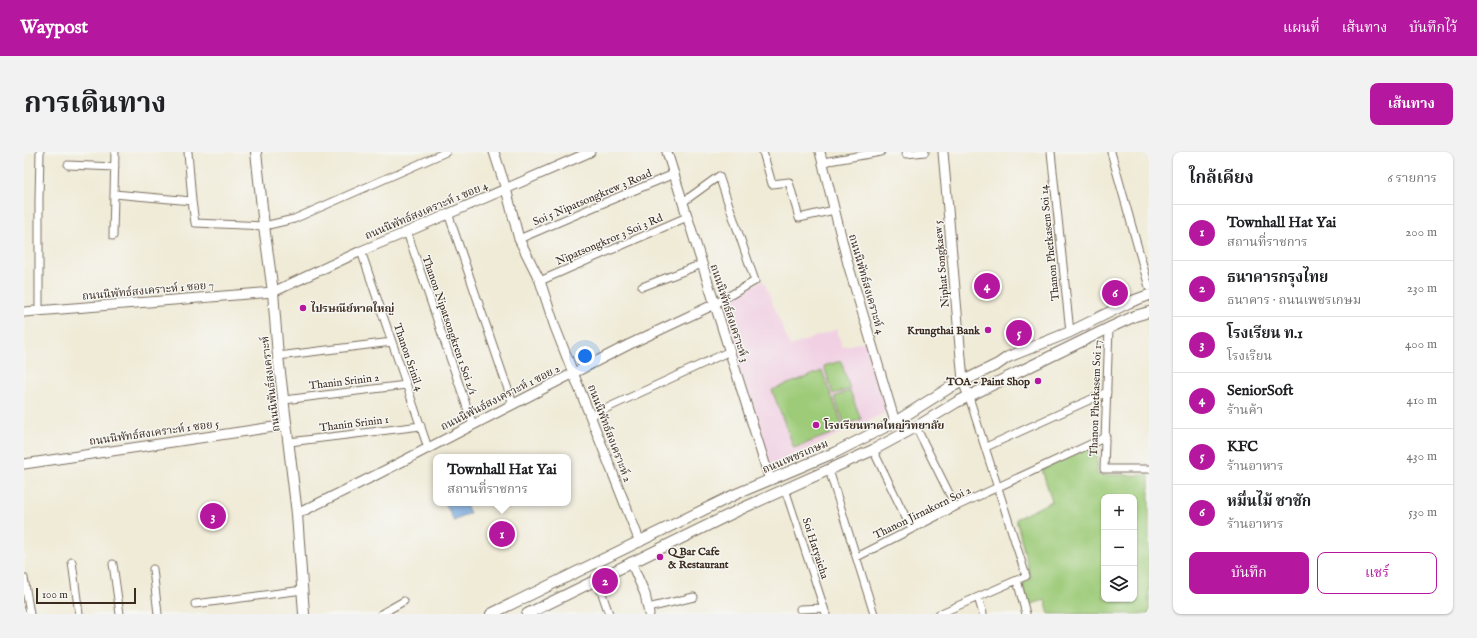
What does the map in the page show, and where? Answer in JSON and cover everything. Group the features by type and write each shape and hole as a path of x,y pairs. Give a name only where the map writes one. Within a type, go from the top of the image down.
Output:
{"main road":[{"name":"ถนนนิพันธ์สงเคราะห์","path":"256,152 297,514 304,614"},
{"name":"ถนนเพชรเกษม","path":"494,613 736,494 836,452 895,422 963,381 998,364 1008,357 1070,332 1130,302 1149,295"},
{"path":"527,614 743,508 873,450 916,427 957,402 1109,328 1135,316 1149,312"},
{"path":"736,494 743,508"}],"street":[{"path":"39,311 40,152"},
{"path":"113,236 115,152"},
{"path":"188,152 195,223 264,226 294,218 446,152"},
{"name":"ถนนนิพัทธ์สงเคราะห์ 2","path":"494,152 506,189 519,239 540,281 555,327 640,542"},
{"name":"ถนนนิพัทธ์สงเคราะห์ 1 ซอย 4","path":"273,292 361,250 407,232 590,152"},
{"name":"ถนนนิพัทธ์สงเคราะห์ 3","path":"667,152 770,480"},
{"path":"763,152 772,184 789,182 799,218 834,210"},
{"name":"ถนนนิพัทธ์สงเคราะห์ 4","path":"820,152 848,264 895,422"},
{"path":"823,162 881,152"},
{"path":"906,154 925,152"},
{"name":"Niphat Songkaew 5","path":"943,152 963,381 969,397"},
{"name":"Thanon Phetkasem Soi 14","path":"1051,152 1070,332"},
{"path":"1111,152 1149,287"},
{"path":"68,165 115,167"},
{"name":"Soi 5 Nipatsongkrew 3 Road","path":"519,239 674,174"},
{"path":"682,202 719,176 755,280 715,304"},
{"path":"114,194 192,201"},
{"path":"448,213 512,404"},
{"name":"Nipatsongkror 3 Soi 3 Rd","path":"540,281 687,217"},
{"name":"Thanon Nipatsongkren 1 Soi 2/1","path":"407,232 472,425"},
{"name":"Thanon Srinil 4","path":"361,250 428,448"},
{"path":"642,287 702,264"},
{"name":"ถนนนิพัทธ์สงเคราะห์ 1 ซอย 7","path":"24,312 273,292"},
{"name":"ถนนนิพันธ์สงเคราะห์ 1 ซอย 2","path":"297,514 376,475 574,372 715,304"},
{"name":"Thanon Phetkasem Soi 17","path":"1109,328 1104,469 1149,469"},
{"path":"278,356 392,342"},
{"path":"590,416 730,351"},
{"name":"Thanin Srinin 2","path":"284,400 406,385"},
{"path":"986,447 1107,392"},
{"path":"939,614 1026,576 969,397"},
{"name":"ถนนนิพัทธ์สงเคราะห์ 1 ซอย 5","path":"24,464 287,425"},
{"name":"Thanin Srinin 1","path":"289,442 421,426"},
{"path":"873,450 909,524 953,501 916,427"},
{"name":"Thanon Jirnakorn Soi 2","path":"856,557 957,506 1106,436"},
{"path":"829,470 874,614"},
{"name":"Soi Hatyaieha","path":"785,489 825,611"},
{"path":"72,562 79,614"},
{"path":"631,562 645,594 649,611 694,597"},
{"path":"113,564 120,614"},
{"path":"153,569 158,614"},
{"path":"24,578 30,614"},
{"path":"597,579 609,614"},
{"path":"1017,580 1026,614"},
{"path":"195,604 302,590"},
{"path":"978,597 983,614"},
{"path":"381,614 404,601"},
{"path":"800,609 825,611"}],"shaded area":[{"path":"763,280 790,346 837,329 842,347 866,341 887,412 767,467 715,306"}],"green space":[{"path":"841,361 850,389 833,394 824,366"},
{"path":"822,371 844,429 794,448 772,390"},
{"path":"850,391 861,419 845,425 834,397"},
{"path":"1098,443 1097,475 1149,475 1149,614 1049,614 1045,600 1028,605 1022,583 1031,578 1016,519 1052,501 1042,470"}],"water":[{"path":"446,506 466,506 470,513 454,521"}],"place":[{"name":"SeniorSoft","path":"987,286"},
{"name":"หมื่นไม้ ชาชัก","path":"1115,293"},
{"name":"ไปรษณีย์หาดใหญ่","path":"303,308"},
{"name":"Krungthai Bank","path":"988,330"},
{"name":"KFC","path":"1019,333"},
{"name":"TOA - Paint Shop","path":"1038,381"},
{"name":"โรงเรียนหาดใหญ่วิทยาลัย","path":"816,425"},
{"name":"โรงเรียน ท.1","path":"213,516"},
{"name":"Townhall Hat Yai","path":"502,534"},
{"name":"Q Bar Cafe & Restaurant","path":"660,557"},
{"name":"ธนาคารกรุงไทย","path":"605,581"}]}
